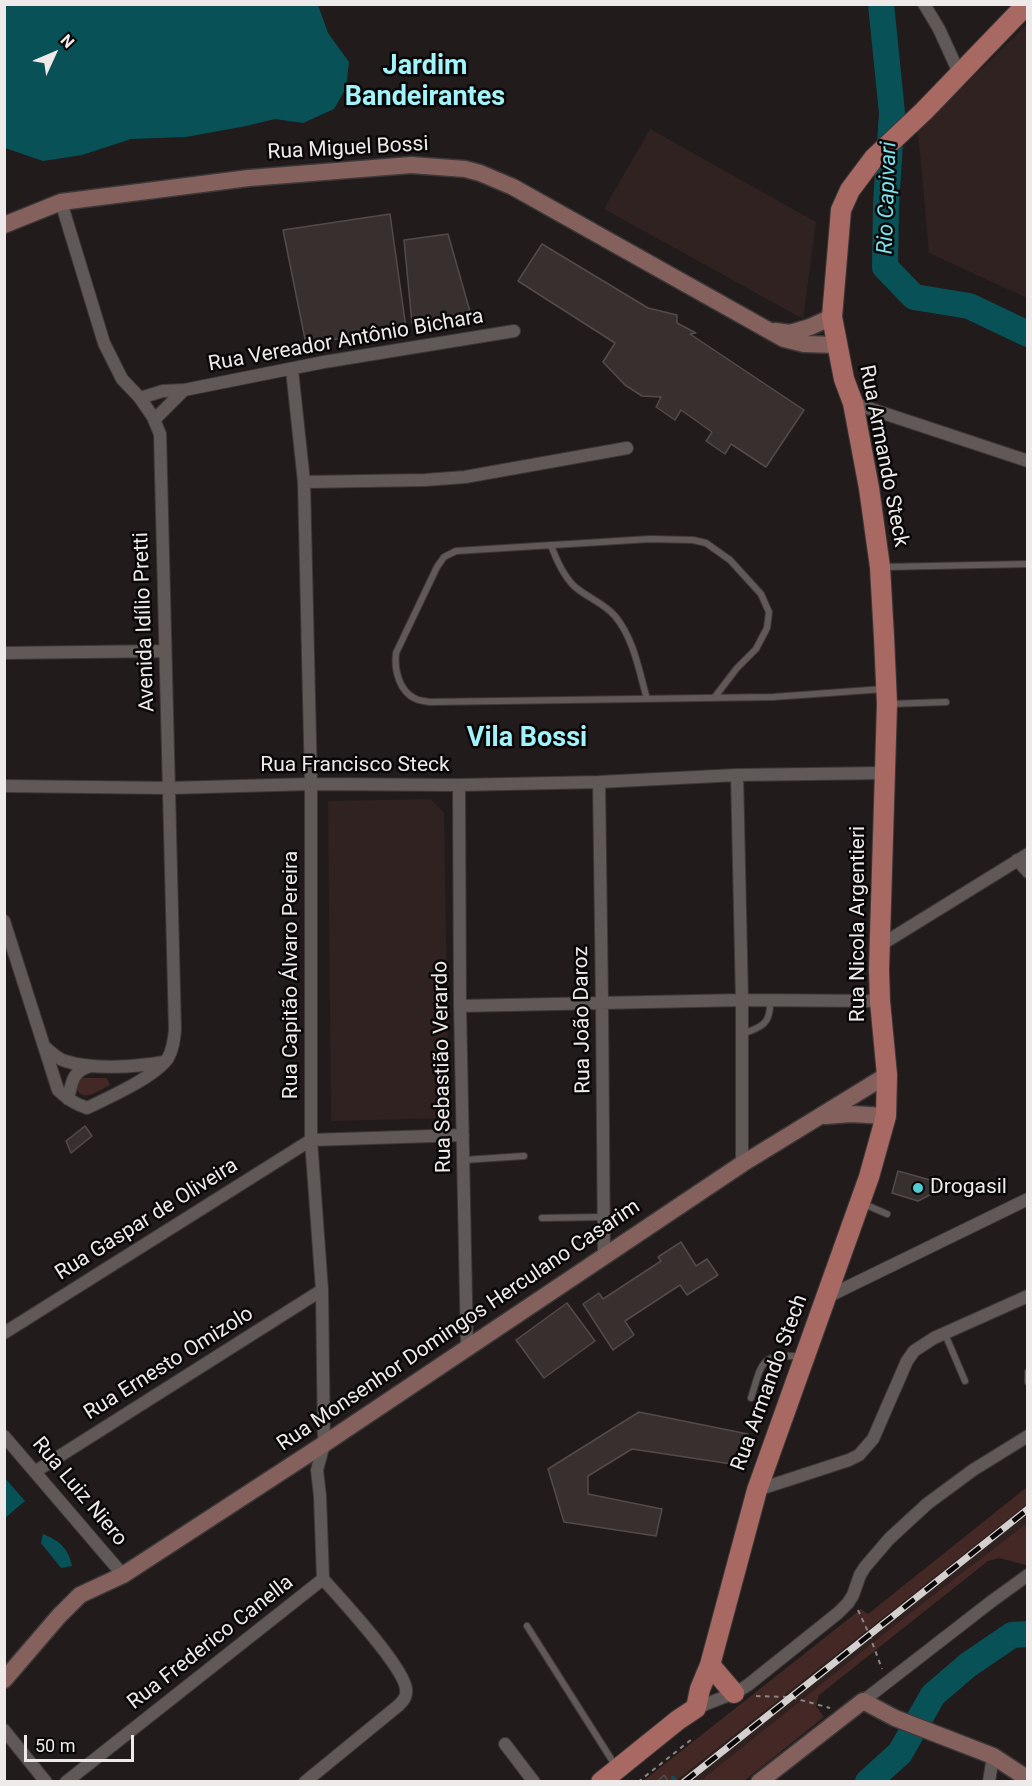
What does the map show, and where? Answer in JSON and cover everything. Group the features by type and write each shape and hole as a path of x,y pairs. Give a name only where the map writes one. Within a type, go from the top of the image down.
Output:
{"main road":[{"name":"Rua Armando Steck","path":"885,773 886,696 880,567 869,488 853,404 844,379 832,317 841,210 850,190 874,158 960,75 1027,4"},
{"name":"Rua Miguel Bossi","path":"4,225 61,202 249,178 411,165 465,169 513,187 783,339 804,344 837,345"},
{"name":"Rua Miguel Bossi","path":"768,329 790,333 832,317"},
{"name":"Rua Nicola Argentieri","path":"885,773 879,946 880,1001 887,1075"},
{"name":"Rua Armando Stech","path":"696,1708 700,1689 710,1665 757,1490 869,1177 886,1116 887,1075"},
{"name":"Rua Monsenhor Domingos Herculano Casarim","path":"4,1680 80,1595 123,1575 324,1444 742,1164 887,1075"},
{"name":"Rua Monsenhor Domingos Herculano Casarim","path":"821,1116 851,1114 886,1116"},
{"path":"710,1665 735,1692"},
{"path":"759,1782 863,1701 895,1718 993,1756 1028,1779"},
{"path":"601,1782 696,1708"}],"street":[{"path":"924,4 939,29 960,75"},
{"name":"Avenida Idílio Pretti","path":"61,202 104,342 122,379 140,398 160,434 170,788 174,1040 165,1062"},
{"name":"Rua Vereador Antônio Bichara","path":"140,398 163,391 184,390 324,362 514,331"},
{"name":"Rua Capitão Álvaro Pereira","path":"292,370 304,482 311,784 311,1140 322,1290 324,1444 317,1470 320,1496 322,1579"},
{"name":"Rua Vereador Antônio Bichara","path":"154,420 184,390"},
{"path":"853,404 1028,461"},
{"path":"304,482 465,477 627,448"},
{"path":"4,653 165,651"},
{"name":"Rua Francisco Steck","path":"4,786 170,788 311,784 459,785 599,782 737,775 885,773"},
{"path":"737,775 742,1000 742,1164"},
{"name":"Rua João Daroz","path":"599,782 604,1258"},
{"name":"Rua Sebastião Verardo","path":"459,785 460,1006 467,1348"},
{"path":"879,946 1022,857 1028,872"},
{"path":"4,921 58,1090 68,1099 87,1108 123,1090 165,1062"},
{"path":"460,1006 742,1000 880,1001"},
{"path":"45,1047 63,1060 91,1066 165,1062"},
{"path":"68,1099 72,1079 81,1069 91,1066"},
{"path":"117,1066 124,1077 123,1090"},
{"path":"311,1140 463,1135"},
{"name":"Rua Gaspar de Oliveira","path":"4,1333 311,1140"},
{"path":"827,1297 1028,1199"},
{"name":"Rua Ernesto Omizolo","path":"36,1471 322,1290"},
{"path":"757,1490 859,1455 873,1439 907,1361 914,1351 944,1333 1028,1296"},
{"name":"Rua Luiz Niero","path":"4,1436 123,1575"},
{"path":"696,1708 735,1692 838,1612 852,1597 865,1567 889,1539 927,1504 973,1470 1028,1436"},
{"path":"863,1701 1028,1575"},
{"path":"305,1782 399,1705 407,1691 392,1661 322,1579"},
{"name":"Rua Frederico Canella","path":"66,1782 322,1579"},
{"path":"4,1730 46,1782"},
{"path":"505,1744 534,1782"},
{"path":"989,1782 993,1756"}],"lane":[{"path":"714,698 737,668 756,649 767,628 769,612 760,594 730,560 706,543 693,540 456,550 444,557 437,567 396,653 394,664 405,691 414,699 430,702 886,696 946,702"},
{"path":"551,545 559,565 574,586 616,616 632,645 647,699"},
{"path":"880,567 1028,564"},
{"path":"742,1034 755,1029 767,1020 770,1013 770,1001"},
{"path":"464,1160 524,1156"},
{"path":"860,1202 888,1214"},
{"path":"542,1218 603,1217"},
{"path":"944,1333 965,1381"},
{"path":"751,1398 761,1365 781,1355 805,1358"},
{"path":"1028,1372 1028,1382"},
{"path":"527,1626 617,1769"}],"path":[{"path":"852,1597 887,1683"},
{"path":"735,1692 759,1697 790,1697 847,1714"},
{"path":"638,1782 692,1739"}],"shaded area":[{"path":"1027,24 1027,298 929,253 918,131"},
{"path":"650,129 816,222 803,319 604,209"},
{"path":"431,799 444,813 449,1118 331,1121 328,801"},
{"path":"81,1078 107,1078 110,1085 90,1095 85,1095 78,1091 75,1085"},
{"path":"1027,1487 1027,1504 676,1781 669,1781 664,1775 657,1781 642,1782 861,1609 868,1614"},
{"path":"1027,1504 1027,1523 915,1609 700,1781 676,1782"},
{"path":"1027,1523 1026,1565 999,1558 988,1561 819,1695 816,1706 824,1717 744,1781 700,1781 915,1609"}],"water":[{"path":"5,4 318,5 328,33 349,62 346,88 334,109 303,123 275,119 186,137 131,139 82,155 43,161 5,148"},
{"path":"4,1477 25,1501 5,1518 4,1518"},
{"path":"43,1534 62,1546 72,1566 61,1568 41,1543"}],"building":[{"path":"390,214 406,328 306,344 283,230"},
{"path":"448,234 471,315 412,323 404,240"},
{"path":"542,244 648,308 677,315 677,323 696,333 690,334 804,410 766,467 731,444 725,454 706,441 712,432 681,410 675,420 656,407 661,397 642,396 625,385 603,362 615,343 518,281"},
{"path":"85,1126 92,1136 71,1153 66,1141"},
{"name":"Drogasil","path":"898,1171 930,1180 931,1176 953,1183 918,1201 892,1193"},
{"path":"681,1242 696,1266 707,1259 718,1275 687,1295 680,1285 625,1321 634,1335 613,1350 583,1304 599,1293 603,1299 661,1261 658,1257"},
{"path":"567,1303 595,1341 544,1378 516,1340"},
{"path":"639,1412 748,1434 738,1465 632,1449 588,1476 588,1494 662,1509 656,1536 564,1522 548,1469"},
{"path":"664,1775 669,1782 657,1782"}],"waterway":[{"name":"Rio Capivari","path":"881,4 892,113 886,204 885,267 914,297 969,306 1028,334"},
{"name":"Rio Capivari","path":"868,1782 900,1753 933,1695 968,1665 1012,1635 1028,1634"},
{"path":"673,1778 676,1782"}],"railway":[{"path":"684,1782 1028,1509"}],"place":[{"name":"Drogasil","path":"918,1188"}],"district":[{"name":"Jardim Bandeirantes","path":"425,82"},
{"name":"Vila Bossi","path":"527,739"}]}
